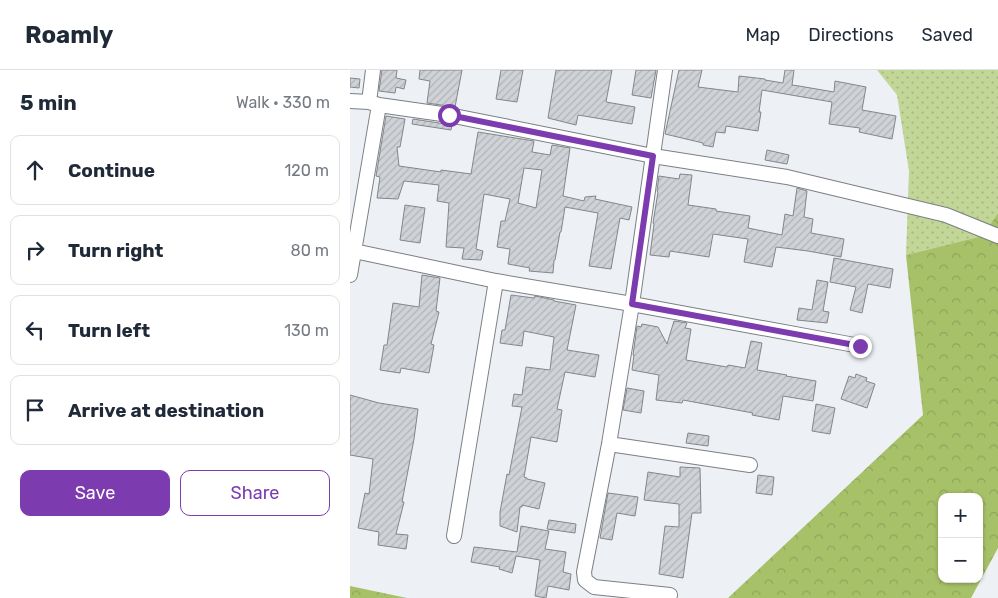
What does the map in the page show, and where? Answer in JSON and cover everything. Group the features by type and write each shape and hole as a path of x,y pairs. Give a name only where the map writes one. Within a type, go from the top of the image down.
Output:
{"street":[{"path":"350,275 374,104 373,70"},
{"path":"666,70 632,304 609,444 584,572 585,580 594,587 670,595"},
{"path":"350,101 449,115 653,156 787,177 946,215 998,236"},
{"path":"354,251 496,281 860,346"},
{"path":"454,536 496,281"},
{"path":"609,444 750,465"}],"green space":[{"path":"877,70 998,70 998,213 982,236 906,255 909,171 897,95"},
{"path":"998,213 998,548 983,576 983,493 938,493 938,583 979,583 971,598 728,598 923,415 906,255 982,236"},
{"path":"350,586 407,598 350,598"}],"building":[{"path":"382,70 397,70 396,78 406,80 404,89 396,87 395,93 379,91"},
{"path":"420,70 462,70 455,107 427,103 430,81 419,79"},
{"path":"501,70 523,70 517,102 496,99"},
{"path":"556,70 612,70 606,102 635,107 632,124 578,115 576,125 548,118"},
{"path":"636,70 656,70 651,98 632,95"},
{"path":"679,70 702,70 698,87 738,92 739,76 783,83 785,70 794,70 792,85 834,92 835,81 866,87 862,110 896,116 892,139 859,132 860,128 829,124 832,102 762,90 758,131 726,126 725,133 716,132 713,147 665,134"},
{"path":"350,78 360,79 359,88 350,87"},
{"path":"386,116 405,119 400,147 397,147 399,166 471,174 478,132 534,141 532,152 550,155 552,145 570,148 563,196 584,201 585,197 596,196 595,199 632,207 629,220 620,218 611,269 589,266 598,213 565,207 553,273 529,271 530,268 508,264 510,249 497,247 501,221 505,221 510,199 484,194 476,249 483,251 481,260 462,259 464,248 446,247 449,203 437,201 439,185 404,181 398,199 377,198 380,177 376,176","holes":["524,168 542,170 536,208 518,203"]},
{"path":"413,119 452,125 451,130 412,124"},
{"path":"767,150 789,155 787,164 765,160"},
{"path":"680,174 692,175 688,205 750,216 748,228 782,235 785,214 793,216 797,188 807,191 804,217 813,219 811,233 844,239 841,257 776,247 772,267 744,262 748,239 713,234 709,257 670,251 669,257 650,255 659,176 679,179"},
{"path":"405,205 425,208 420,243 400,240"},
{"path":"834,258 893,269 890,288 868,284 862,313 850,310 856,287 830,282"},
{"path":"422,275 440,278 436,311 439,312 431,344 434,345 429,373 401,368 400,373 380,370 384,345 387,345 393,303 419,307"},
{"path":"817,280 828,282 823,311 829,312 827,323 797,320 799,308 812,310"},
{"path":"511,295 534,298 535,296 576,305 567,350 599,355 595,377 565,372 557,409 562,410 557,442 531,437 524,477 545,483 539,509 522,505 520,507 517,532 500,526 500,512 507,474 509,475 522,407 512,406 514,394 522,395 526,367 550,370 554,337 524,331 522,346 500,343 502,330 505,330"},
{"path":"674,321 687,323 685,328 691,329 686,360 745,368 751,341 762,343 757,370 816,381 813,401 783,396 779,420 752,415 753,413 683,400 682,403 656,400 659,375 632,370 637,326 641,327 642,324 658,327 667,344"},
{"path":"856,374 867,378 866,381 875,384 867,408 841,399 849,376 855,378"},
{"path":"627,388 644,391 641,413 623,410"},
{"path":"350,395 379,403 418,409 402,502 404,502 396,534 408,535 406,549 378,545 379,532 358,528 365,493 369,494 373,459 350,455"},
{"path":"816,404 835,408 830,434 812,431"},
{"path":"688,433 709,436 708,446 686,443"},
{"path":"680,467 700,468 701,513 692,513 683,578 659,574 665,526 679,527 679,504 644,500 648,472 680,477"},
{"path":"758,475 774,477 772,495 756,493"},
{"path":"608,493 638,497 635,516 617,513 612,540 600,538"},
{"path":"549,520 576,524 575,533 547,529"},
{"path":"521,526 549,531 545,549 566,552 563,572 571,574 569,590 548,586 546,598 535,596 540,560 516,556 512,573 499,569 500,567 471,562 474,547 517,552"}],"route":[{"path":"449,115 653,156 632,304 860,346"}]}
